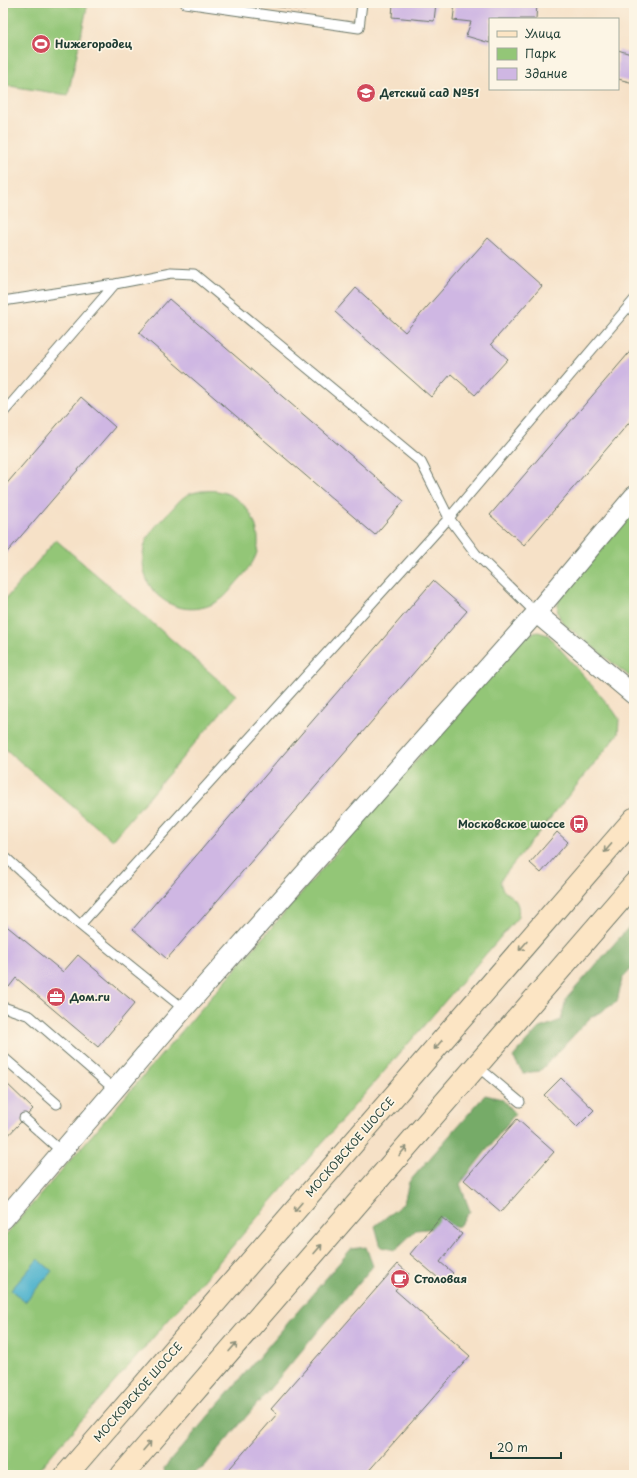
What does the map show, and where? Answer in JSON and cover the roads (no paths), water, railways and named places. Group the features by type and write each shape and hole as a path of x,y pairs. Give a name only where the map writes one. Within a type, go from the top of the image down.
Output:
{"main road":[{"name":"МОСКОВСКОЕ ШОССЕ","path":"66,1475 634,819"},
{"path":"122,1475 634,884"}],"street":[{"path":"4,1216 184,1009 536,613 634,496"},
{"path":"536,613 634,695"}],"lane":[{"path":"185,3 359,28 362,3"},
{"path":"3,301 115,284 172,273 194,274 421,462 449,518 476,554 536,613"},
{"path":"3,413 115,284"},
{"path":"80,925 449,518 634,300"},
{"path":"3,855 80,925 184,1009"},
{"path":"3,1007 30,1016 114,1089"},
{"path":"3,1057 57,1104"},
{"path":"477,1066 520,1102"},
{"path":"24,1118 61,1151"}],"water":[{"path":"38,1259 52,1271 25,1302 11,1290"}],"place":[{"name":"Нижегородец","path":"41,44"},
{"name":"Детский сад №51","path":"366,93"},
{"name":"Московское шоссе","path":"579,824"},
{"name":"Дом.ru","path":"56,997"},
{"name":"Столовая","path":"400,1279"}]}
